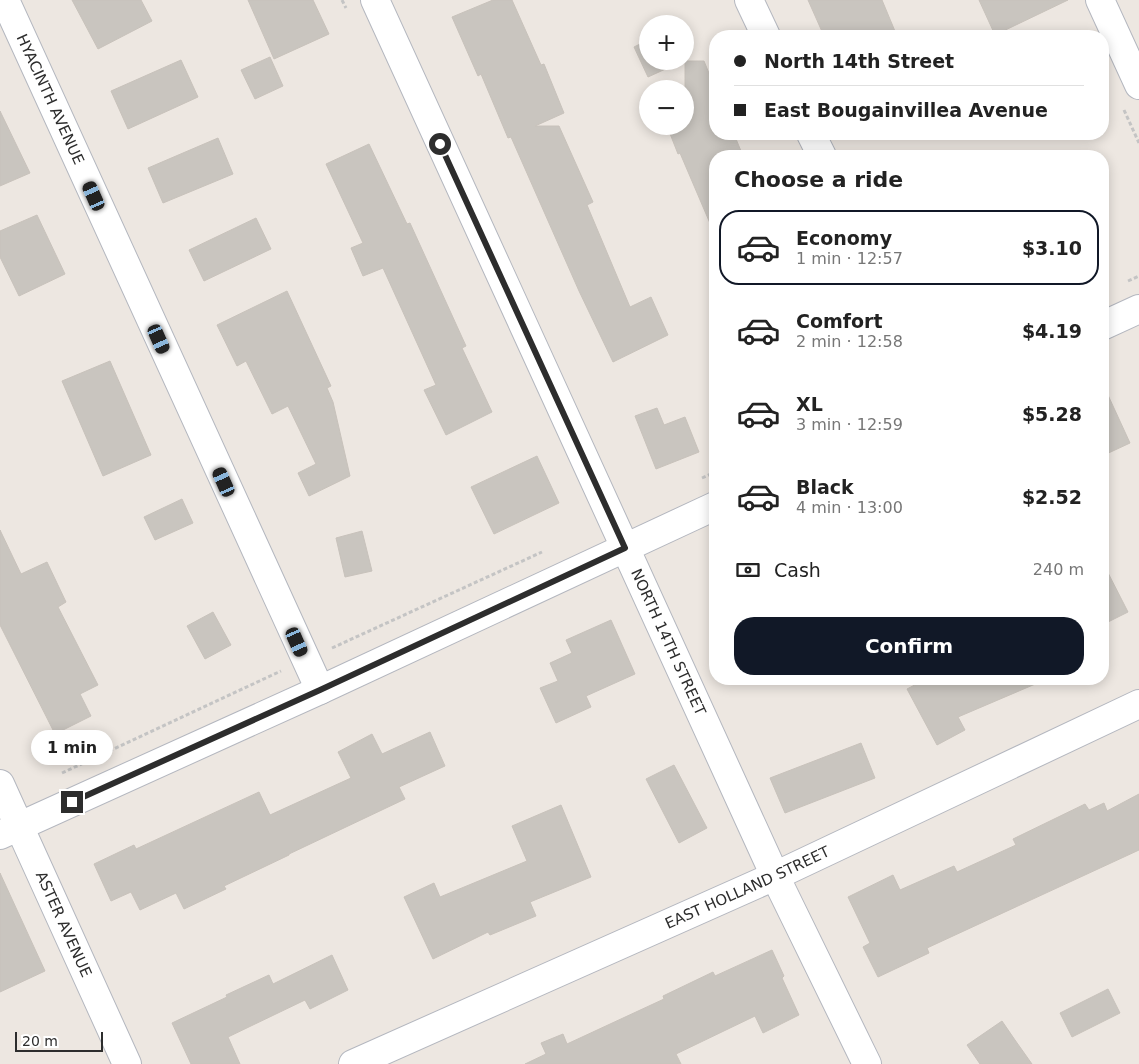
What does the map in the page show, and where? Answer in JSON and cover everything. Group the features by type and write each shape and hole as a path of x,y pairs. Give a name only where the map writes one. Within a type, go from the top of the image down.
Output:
{"street":[{"name":"HYACINTH AVENUE","path":"4,0 320,690"},
{"name":"NORTH 14TH STREET","path":"375,0 775,876 867,1064"},
{"path":"749,0 763,30"},
{"path":"1100,0 1139,85"},
{"path":"1109,323 1139,309"},
{"path":"10,830 320,690 709,509"},
{"name":"EAST HOLLAND STREET","path":"354,1064 775,876 1139,704"},
{"name":"ASTER AVENUE","path":"0,784 10,830 127,1064"}],"path":[{"path":"61,773 549,549"}],"building":[{"path":"72,0 141,0 152,21 98,49"},
{"path":"248,0 313,0 329,34 274,59"},
{"path":"493,0 512,0 541,65 544,64 564,113 535,126 559,126 593,202 587,205 630,307 651,297 668,335 613,362 579,291 511,137 508,138 481,74 478,76 452,17"},
{"path":"808,0 882,0 894,30 821,30"},
{"path":"979,0 1068,0 1005,30 993,30"},
{"path":"639,44 639,58 634,47"},
{"path":"270,57 283,86 255,99 241,70"},
{"path":"181,60 198,97 128,129 111,91"},
{"path":"694,61 704,61 709,73 709,140 736,140 741,150 709,150 709,221 680,153 678,154 671,135 694,135 694,80 685,80 685,70 694,70"},
{"path":"645,70 663,70 648,77"},
{"path":"0,111 30,173 0,186"},
{"path":"218,138 233,174 163,203 148,168"},
{"path":"369,144 407,224 410,223 466,346 462,348 492,412 446,435 424,390 436,385 383,268 363,276 351,248 363,243 326,164"},
{"path":"37,215 65,274 19,296 0,257 0,231"},
{"path":"256,218 271,249 204,281 189,250"},
{"path":"287,291 331,386 327,388 333,402 350,476 309,496 298,473 316,464 288,406 272,414 246,361 237,366 217,325"},
{"path":"110,361 151,455 103,476 62,381"},
{"path":"1109,397 1130,443 1109,453"},
{"path":"657,408 664,425 685,417 699,452 656,469 635,416"},
{"path":"537,456 559,503 494,534 471,487"},
{"path":"182,499 193,523 155,540 144,517"},
{"path":"0,530 21,574 47,562 66,602 58,607 98,685 80,694 91,716 55,734 0,625"},
{"path":"362,531 372,571 345,577 336,538"},
{"path":"1109,575 1128,612 1109,622"},
{"path":"213,612 231,645 205,659 187,626"},
{"path":"611,620 635,674 586,696 591,707 556,723 540,688 558,681 550,663 572,653 566,640"},
{"path":"915,685 1033,685 958,717 965,730 937,745 907,689"},
{"path":"430,732 445,766 399,787 405,799 224,886 226,889 184,909 176,893 140,910 131,892 111,901 94,864 134,845 136,849 259,792 270,815 351,778 338,752 372,734 382,754"},
{"path":"861,743 875,778 785,813 770,778"},
{"path":"674,765 707,828 679,843 646,779"},
{"path":"1139,794 1139,850 927,948 929,953 878,977 863,947 870,943 848,897 893,875 900,890 954,866 957,872 1016,845 1013,839 1085,804 1089,810 1104,803 1107,811"},
{"path":"561,805 591,877 530,902 536,916 490,935 488,932 433,959 404,897 434,883 440,897 527,861 512,826"},
{"path":"0,873 45,971 0,992"},
{"path":"772,950 784,976 782,978 799,1015 763,1033 755,1016 676,1054 681,1064 525,1064 546,1054 541,1043 563,1034 567,1044 664,999 663,996 713,972 715,976"},
{"path":"332,955 348,990 310,1009 305,1000 228,1037 240,1064 191,1064 172,1023 269,975 273,984"},
{"path":"1108,989 1120,1013 1072,1037 1060,1013"},
{"path":"1002,1021 1032,1064 980,1064 967,1045"}],"route":[{"path":"72,802 320,690 625,548 440,144"}]}
